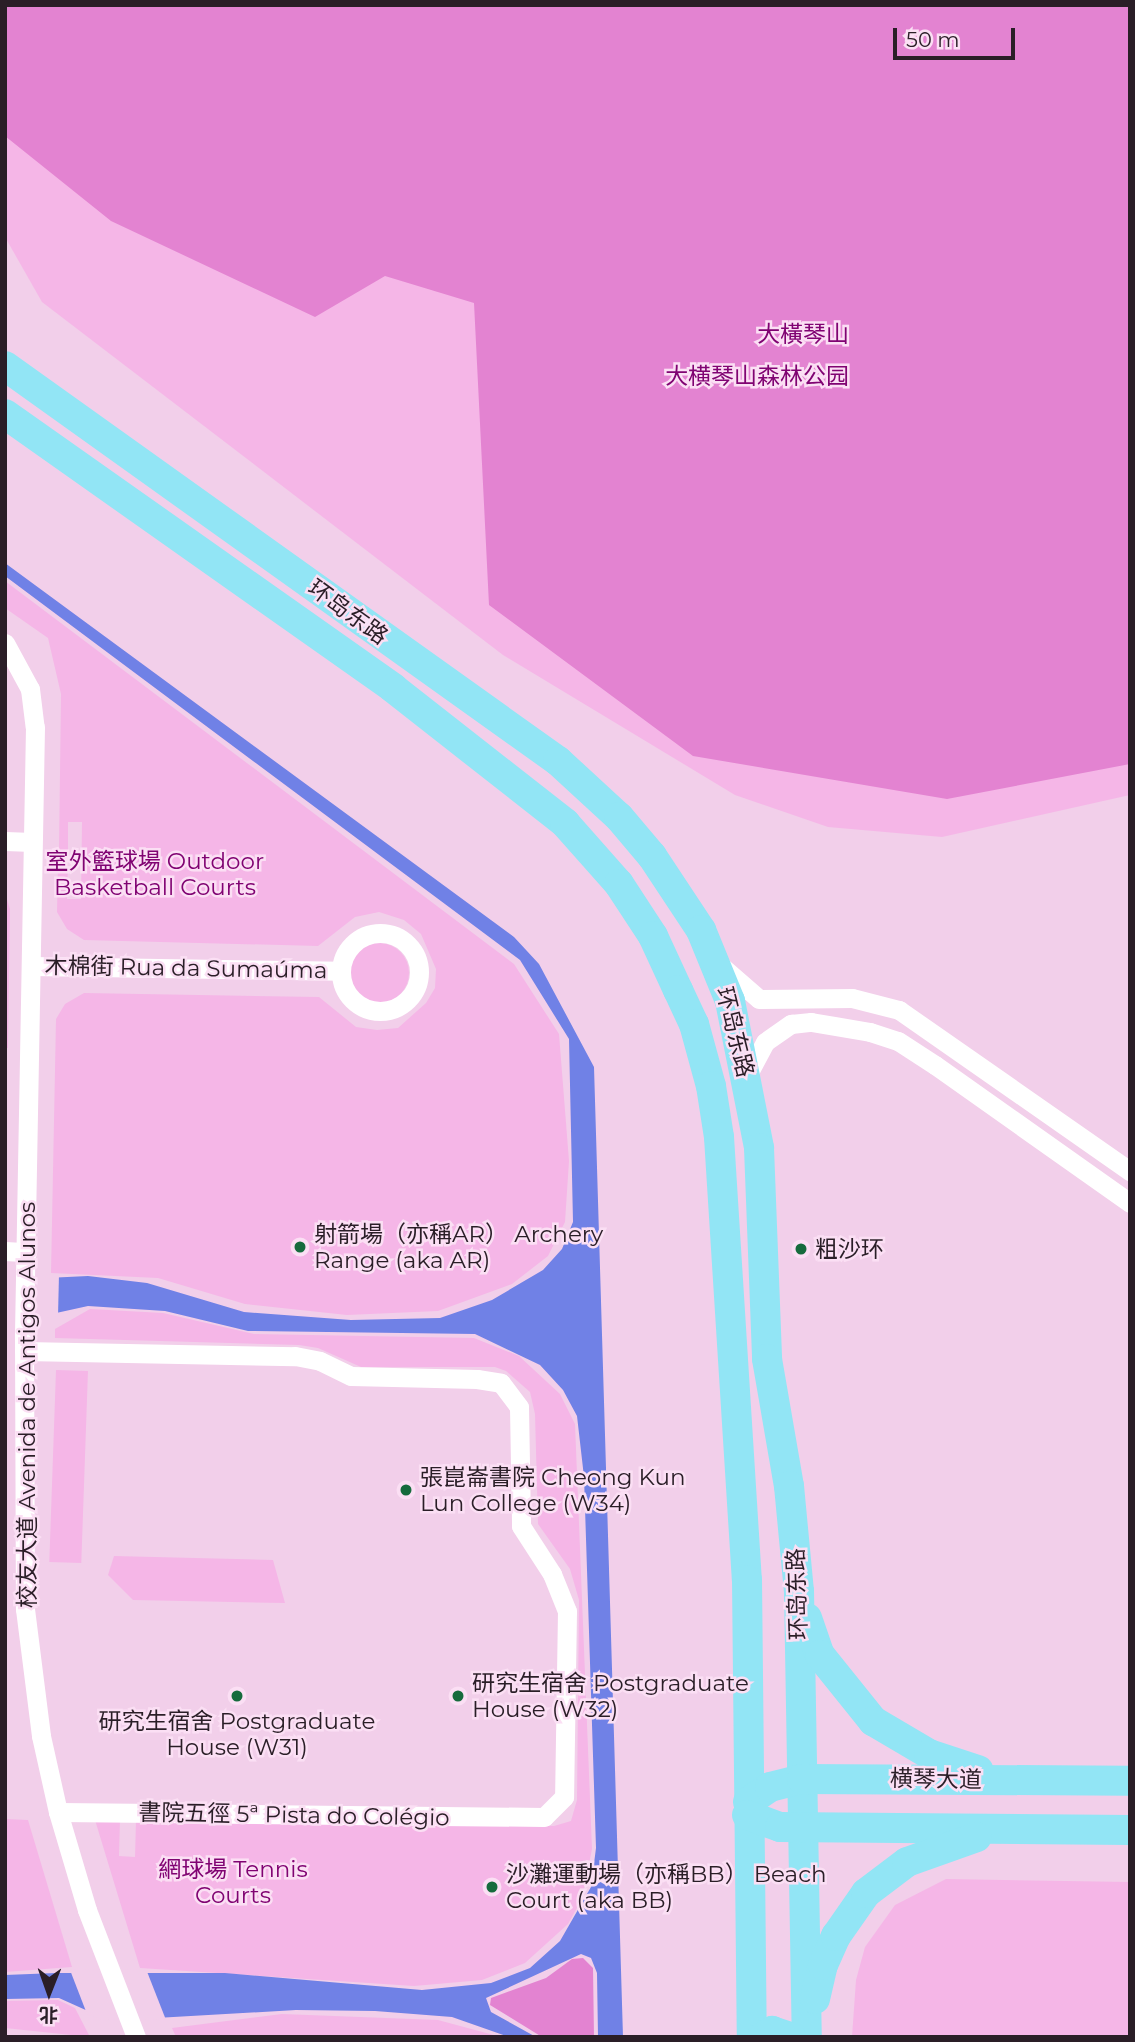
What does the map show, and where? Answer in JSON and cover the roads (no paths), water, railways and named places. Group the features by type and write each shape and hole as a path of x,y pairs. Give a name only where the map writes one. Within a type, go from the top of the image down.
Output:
{"main road":[{"name":"环岛东路","path":"5,366 558,761 619,817 682,895 715,960 730,1001 747,1076 759,1148 767,1359 790,1496 799,1591 807,2037"},
{"name":"环岛东路","path":"5,414 393,688 565,823 619,884 653,936 694,1024 719,1138 747,1580 752,2037"},
{"path":"393,688 388,678 392,669 398,662 415,660"},
{"path":"799,1591 820,1655 873,1721 929,1754 1028,1780"},
{"name":"横琴大道","path":"748,1808 770,1787 802,1779 1130,1781"},
{"path":"1028,1780 1015,1786 1009,1805 1012,1816 1034,1829"},
{"path":"748,1808 761,1822 803,1827 1130,1830"},
{"path":"807,2037 823,1965 850,1913 866,1893 907,1862 1004,1829"},
{"path":"762,2037 772,2031 791,2037"}],"street":[{"name":"校友大道 Avenida de Antigos Alunos","path":"5,643 24,672 34,709 24,1343 25,1609 41,1736 58,1812 108,1968 132,2029"},
{"path":"5,841 32,842"},
{"path":"389,934 400,938 415,956 418,978 408,999 376,1010 354,1002 342,982 341,971 356,941 389,934"},
{"path":"715,960 760,999 852,998 899,1010 1130,1171"},
{"name":"木棉街 Rua da Sumaúma","path":"31,966 341,971"},
{"path":"747,1076 765,1042 790,1024 811,1021 870,1032 898,1041 1130,1203"},
{"path":"5,1251 27,1255"},
{"name":"書院五徑 5ª Pista do Colégio","path":"24,1343 295,1356 361,1377 490,1380 510,1390 520,1416 521,1526 552,1574 567,1611 564,1797 551,1813 530,1820 58,1812"}],"water":[{"path":"5,563 514,937 539,964 594,1067 623,2037 598,2037 597,1973 591,1958 581,1954 486,1998 491,2012 536,2037 509,2037 452,2017 375,2011 296,2010 156,2018 99,2016 59,1998 5,1999 5,1975 56,1973 225,1973 422,1990 491,1983 530,1968 560,1941 591,1887 596,1848 584,1477 577,1416 563,1390 540,1365 475,1334 248,1331 165,1311 88,1306 38,1317 5,1280 88,1276 147,1283 244,1312 351,1320 440,1318 492,1300 543,1270 562,1249 573,1222 569,1039 520,960 5,576"}],"place":[{"name":"射箭場（亦稱AR） Archery Range (aka AR)","path":"300,1247"},
{"name":"粗沙环","path":"801,1249"},
{"name":"張崑崙書院 Cheong Kun Lun College (W34)","path":"406,1490"},
{"name":"研究生宿舍 Postgraduate House (W31)","path":"237,1696"},
{"name":"研究生宿舍 Postgraduate House (W32)","path":"458,1696"},
{"name":"沙灘運動場（亦稱BB） Beach Court (aka BB)","path":"492,1887"}],"park label":[{"name":"大橫琴山","path":"803,334"},
{"name":"大横琴山森林公园","path":"757,376"},
{"name":"室外籃球場 Outdoor Basketball Courts","path":"155,874"},
{"name":"網球場 Tennis Courts","path":"233,1882"}]}
